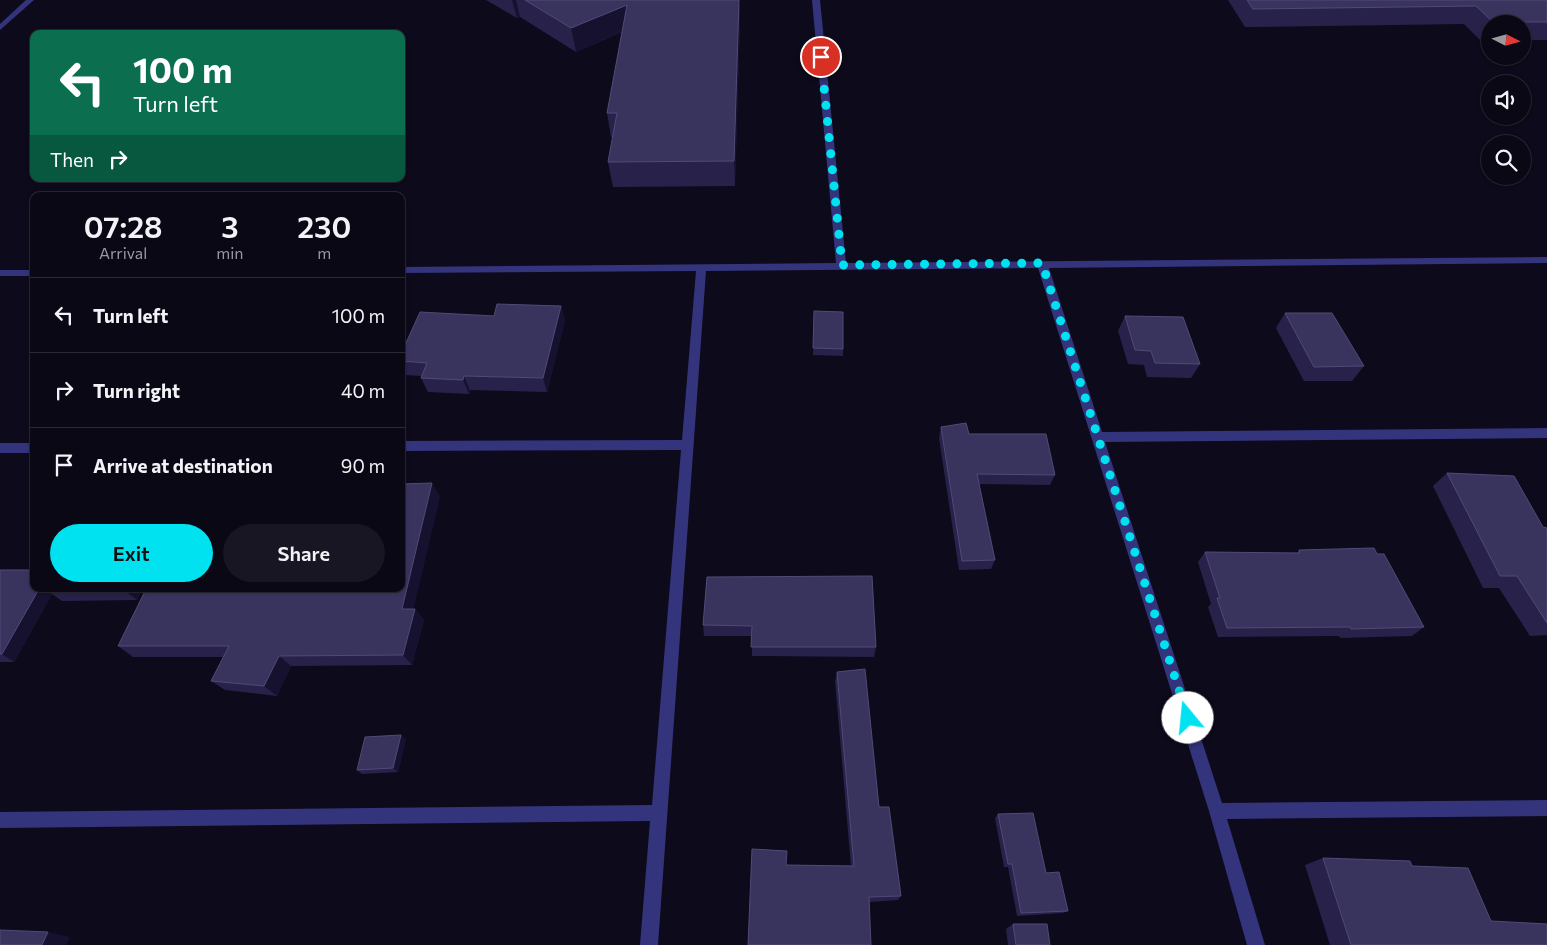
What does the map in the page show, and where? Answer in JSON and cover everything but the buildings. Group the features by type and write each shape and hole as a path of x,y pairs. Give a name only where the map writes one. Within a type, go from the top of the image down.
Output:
{"street":[{"path":"0,28 30,0"},
{"path":"816,0 842,265"},
{"path":"405,270 1547,260"},
{"path":"1042,263 1217,811 1256,945"},
{"path":"649,945 701,267"},
{"path":"0,273 30,273"},
{"path":"1098,437 1547,433"},
{"path":"405,446 686,445"},
{"path":"0,448 30,448"},
{"path":"1217,811 1547,808"},
{"path":"0,820 658,813"}],"route":[{"path":"821,57 842,265 1042,263 1188,718"}]}
